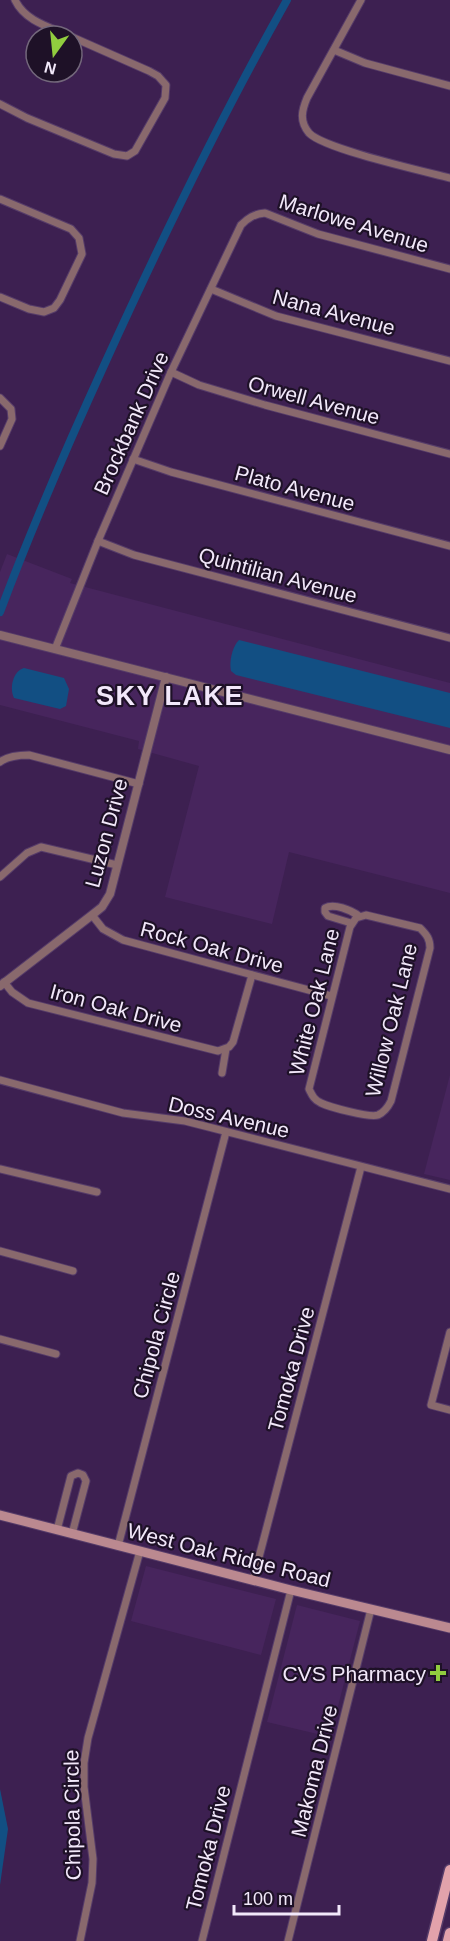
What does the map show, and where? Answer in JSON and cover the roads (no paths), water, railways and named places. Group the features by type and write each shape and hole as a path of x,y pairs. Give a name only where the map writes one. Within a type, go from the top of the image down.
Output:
{"main road":[{"name":"West Oak Ridge Road","path":"0,1515 291,1590 450,1628"},
{"path":"432,1941 450,1870"},
{"path":"448,1941 450,1933"}],"street":[{"path":"15,0 20,11 44,24"},
{"path":"361,0 307,98 301,114 304,125 309,133 332,146 450,178"},
{"path":"0,104 27,118 114,154 127,156 135,151 165,98 166,85 158,76 84,42"},
{"path":"333,50 364,63 450,86"},
{"path":"0,199 71,229 79,238 82,254 54,308 44,312 29,309 0,297"},
{"name":"Marlowe Avenue","path":"249,218 258,213 264,213 318,234 450,269"},
{"name":"Brockbank Drive","path":"55,649 98,541 171,372 241,225 249,218"},
{"name":"Nana Avenue","path":"211,290 276,316 450,361"},
{"name":"Orwell Avenue","path":"171,372 199,385 265,405 450,454"},
{"path":"0,446 12,419 11,409 1,398"},
{"name":"Plato Avenue","path":"133,459 171,472 450,546"},
{"name":"Quintilian Avenue","path":"98,541 134,555 450,638"},
{"path":"0,634 450,750"},
{"name":"Luzon Drive","path":"2,984 106,902 166,677"},
{"path":"0,762 28,755 139,784"},
{"path":"0,877 27,853 41,847 117,865"},
{"path":"351,923 327,916 325,908 332,906 354,911 359,916"},
{"name":"Rock Oak Drive","path":"92,915 103,929 123,940 331,996"},
{"name":"White Oak Lane","path":"344,1109 320,1103 309,1089 331,996 351,923 359,916 371,916 391,921"},
{"name":"Willow Oak Lane","path":"344,1109 369,1116 378,1115 391,1101 430,948 430,940 420,928 391,921"},
{"path":"222,1073 226,1049 235,1037 252,975"},
{"name":"Iron Oak Drive","path":"2,984 28,1003 210,1050 226,1049"},
{"name":"Doss Avenue","path":"0,1080 123,1113 185,1120 450,1189"},
{"name":"Chipola Circle","path":"118,1546 226,1132"},
{"name":"Tomoka Drive","path":"253,1580 361,1167"},
{"path":"0,1169 97,1192"},
{"path":"0,1251 73,1271"},
{"path":"450,1332 431,1405 450,1410"},
{"path":"0,1339 56,1354"},
{"path":"57,1530 72,1476 78,1473 83,1475 86,1481 72,1534"},
{"name":"Chipola Circle","path":"80,1941 92,1883 93,1859 84,1787 84,1763 88,1738 140,1551"},
{"name":"Tomoka Drive","path":"202,1941 291,1590"},
{"name":"Makoma Drive","path":"288,1941 371,1609"}],"water":[{"path":"239,640 450,693 450,728 236,675 231,671 230,663"},
{"path":"24,668 64,678 69,689 66,706 60,709 14,698 13,680"},
{"path":"0,1789 8,1829 0,1885"}],"waterway":[{"path":"0,612 64,454 149,269 215,133 287,0"}],"place":[{"name":"CVS Pharmacy","path":"438,1673"}],"district":[{"name":"SKY LAKE","path":"170,696"}]}
